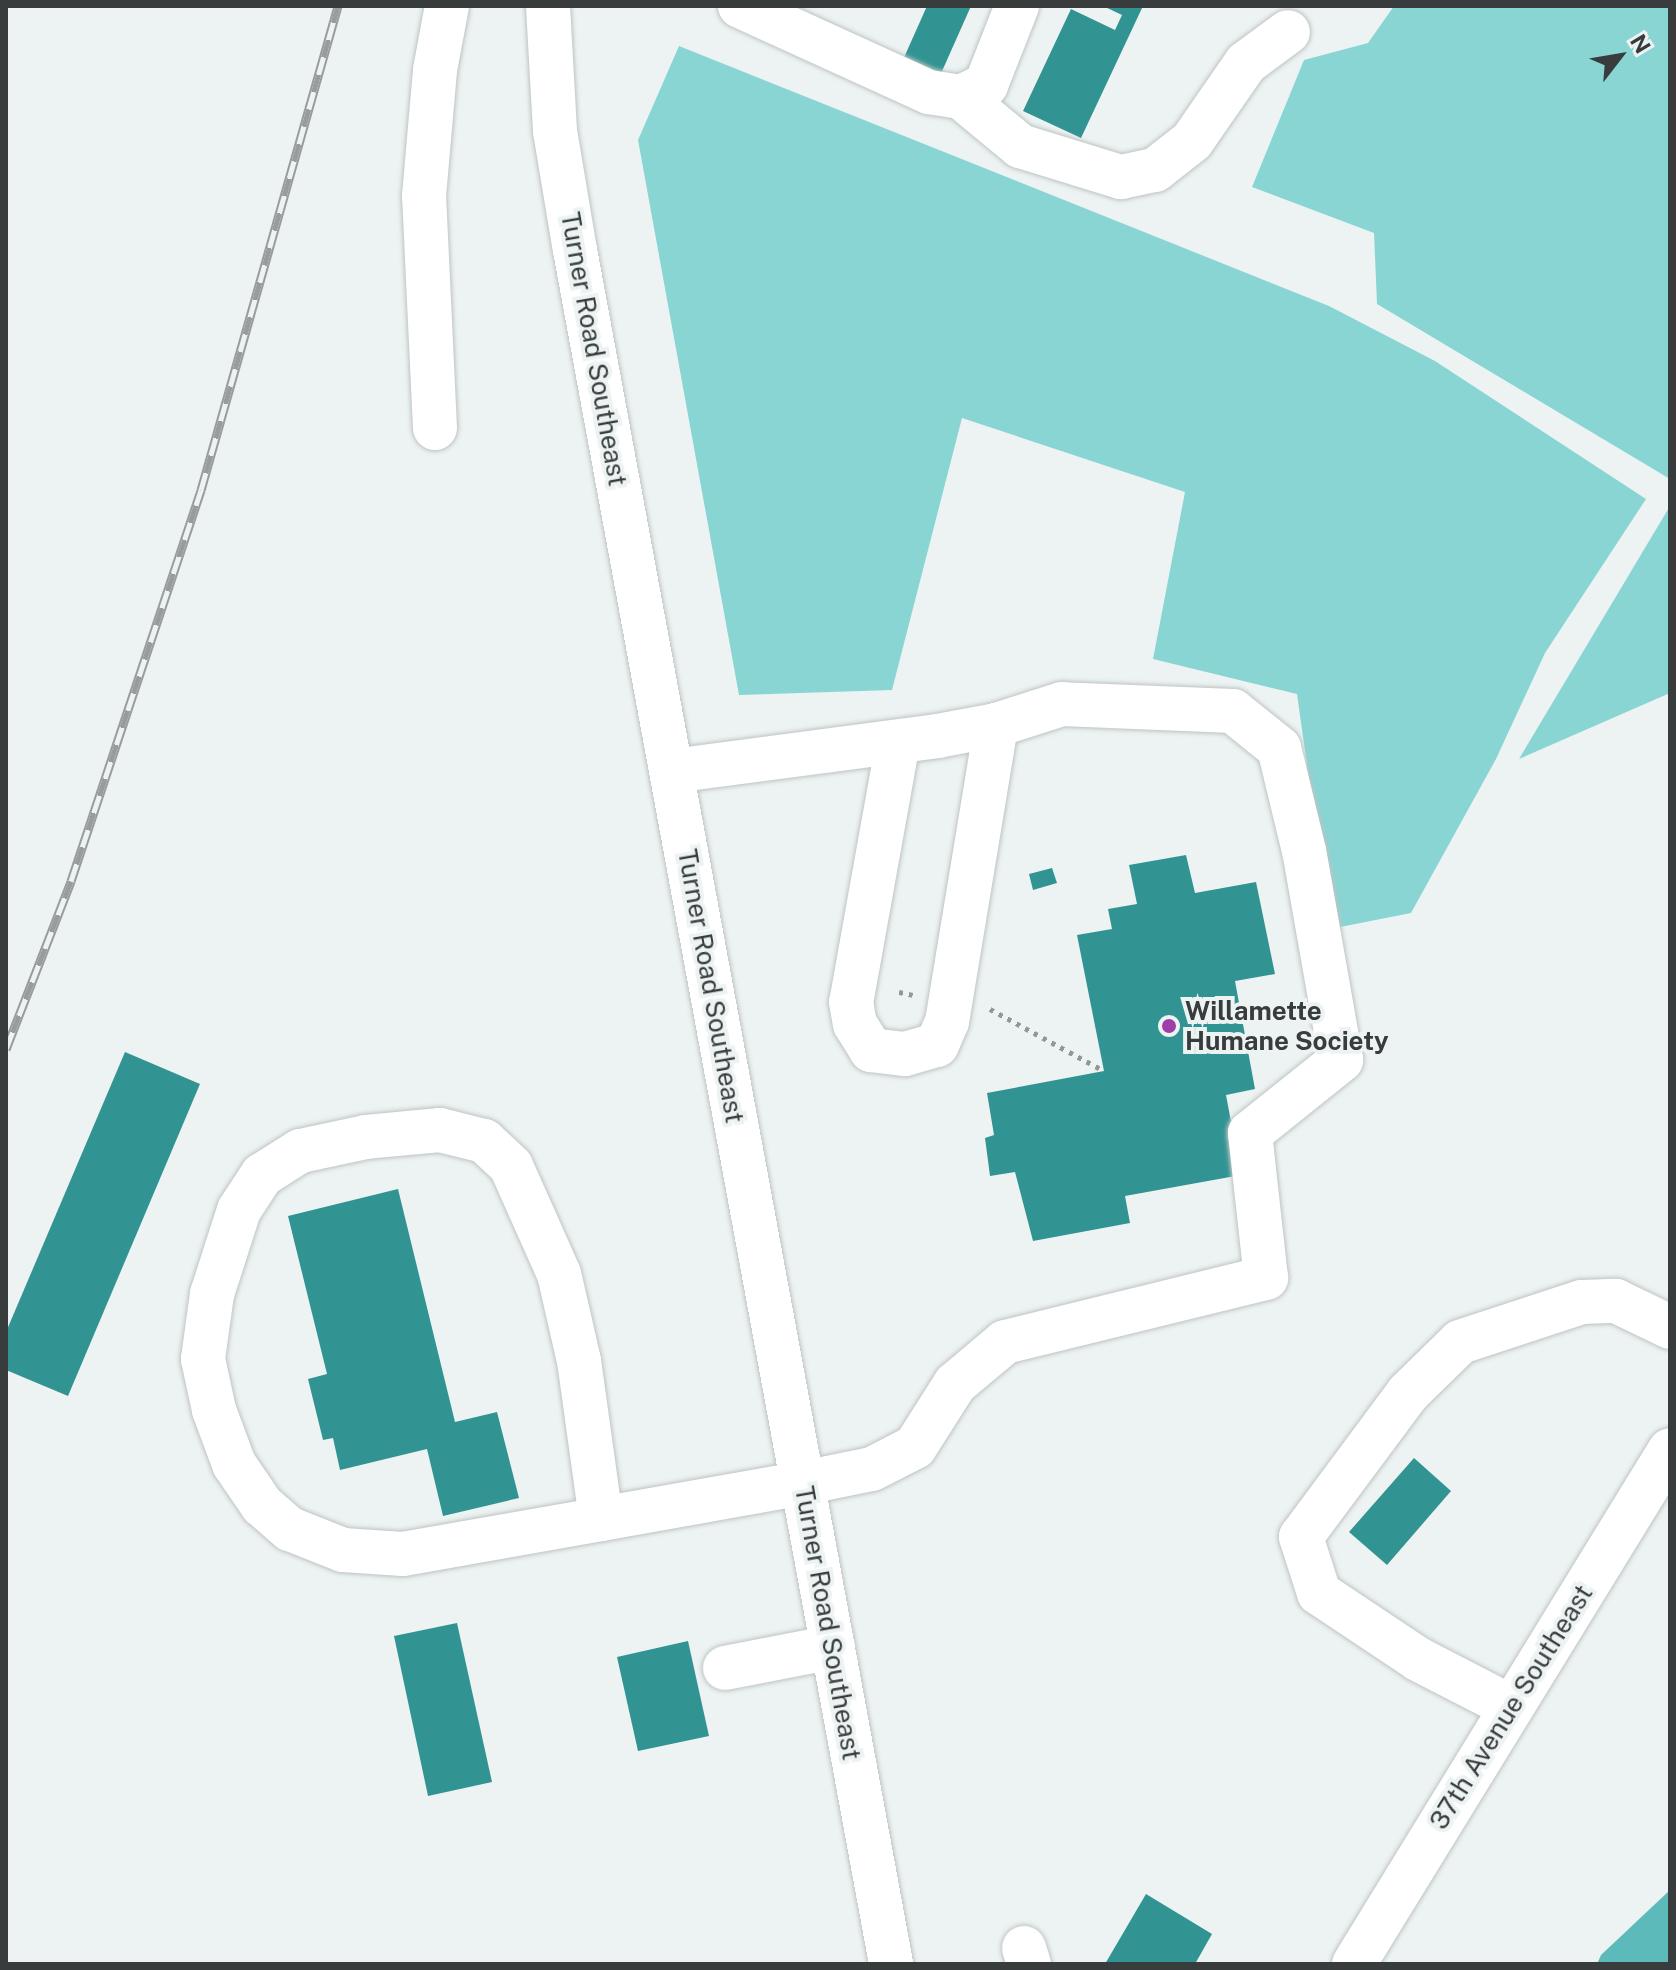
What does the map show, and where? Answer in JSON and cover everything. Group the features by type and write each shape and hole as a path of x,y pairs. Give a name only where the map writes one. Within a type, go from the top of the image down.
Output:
{"main road":[{"path":"435,428 424,196 435,70 447,6"},
{"name":"Turner Road Southeast","path":"548,6 547,61 560,161 891,1964"},
{"path":"740,6 929,92 961,97 1020,146 1098,172 1132,174 1155,170 1192,141 1246,63 1288,32"},
{"path":"961,97 986,85 1017,6"},
{"path":"601,1519 579,1361 559,1274 511,1166 484,1141 440,1130 366,1137 300,1151 262,1175 239,1210 212,1294 203,1359 214,1410 234,1464 262,1505 290,1529 343,1550 403,1554 601,1519 803,1483 872,1469 915,1447 955,1384 1005,1342 1266,1278 1250,1133 1341,1060 1304,851 1279,748 1233,711 1096,701 1062,704 996,725 898,742 671,771"},
{"path":"898,742 851,1002 855,1024 871,1050 905,1054 937,1045 950,1002 996,725"},
{"path":"1511,1707 1418,1659 1319,1593 1301,1537 1408,1393 1460,1342 1582,1302 1616,1301 1670,1327"},
{"name":"37th Avenue Southeast","path":"1354,1964 1670,1450"},
{"path":"725,1668 833,1647"}],"path":[{"path":"899,992 989,1009 1104,1071"}],"shaded area":[{"path":"1394,6 1670,6 1670,479 1377,304 1374,233 1252,187 1304,60 1368,43"},
{"path":"679,46 1329,306 1435,361 1646,499 1545,653 1496,759 1411,913 1330,929 1297,694 1153,659 1185,492 962,418 892,690 739,695 638,140"},
{"path":"1670,506 1670,693 1519,759"},
{"path":"1670,1890 1670,1964 1597,1964 1601,1955"}],"building":[{"path":"927,6 971,6 939,78 902,62"},
{"path":"1103,6 1143,6 1081,138 1023,111 1071,9 1115,30 1122,15"},
{"name":"Willamette Humane Society","path":"1186,855 1195,893 1256,882 1275,974 1235,981 1255,1089 1226,1095 1241,1175 1125,1196 1130,1223 1033,1241 1015,1172 990,1176 985,1138 994,1135 987,1093 1104,1071 1077,935 1112,929 1108,909 1137,904 1129,865"},
{"path":"1052,868 1057,883 1033,890 1029,874"},
{"path":"125,1052 200,1084 68,1396 6,1370 6,1332"},
{"path":"398,1189 455,1422 497,1412 519,1498 443,1516 427,1449 340,1470 333,1438 323,1440 308,1379 327,1374 288,1216"},
{"path":"1414,1458 1451,1491 1387,1565 1349,1532"},
{"path":"457,1623 492,1782 428,1796 394,1636"},
{"path":"688,1641 709,1736 638,1751 617,1657"},
{"path":"1146,1894 1212,1934 1195,1964 1105,1964"}],"railway":[{"path":"6,1049 71,881 201,490 338,6"}],"place":[{"name":"Willamette Humane Society","path":"1169,1026"}]}
